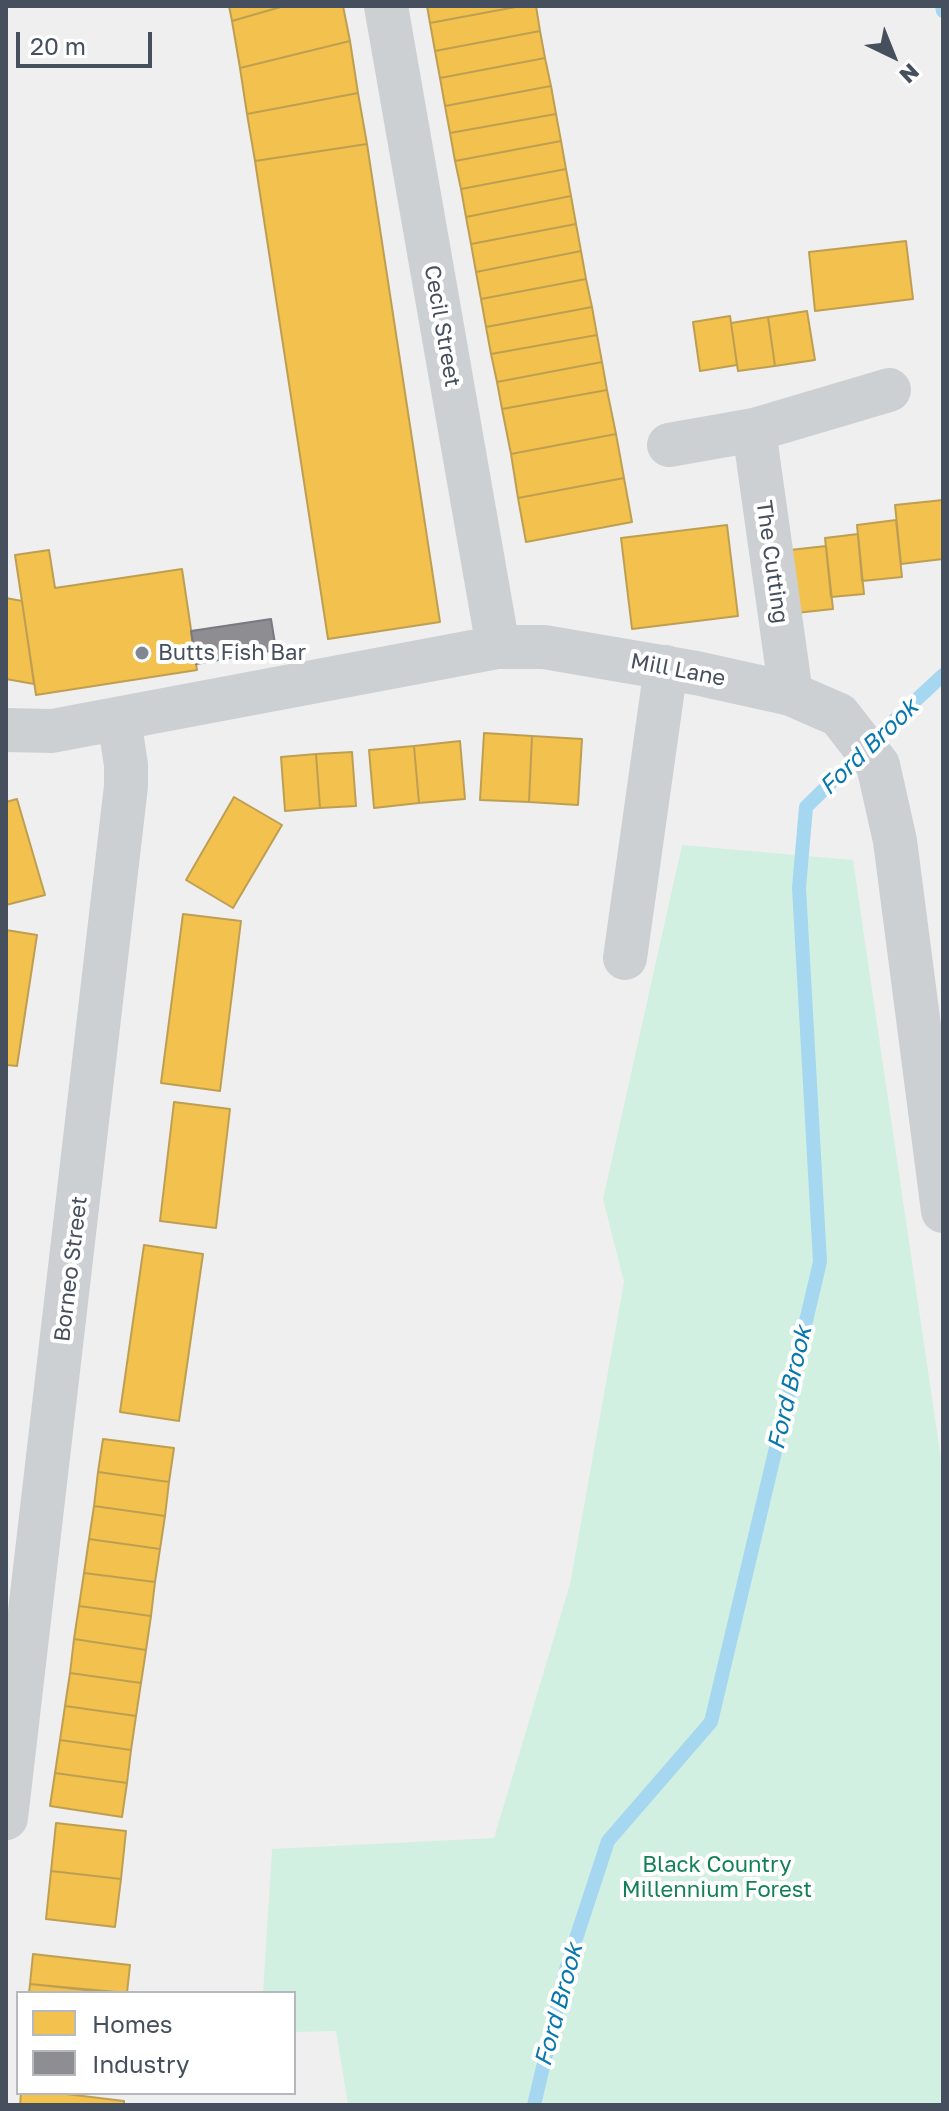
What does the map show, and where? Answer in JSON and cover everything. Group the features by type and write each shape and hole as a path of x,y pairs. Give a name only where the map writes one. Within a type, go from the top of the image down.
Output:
{"street":[{"name":"Cecil Street","path":"386,6 498,647"},
{"path":"669,445 754,430 889,390"},
{"name":"The Cutting","path":"754,430 791,694"},
{"name":"Mill Lane","path":"6,730 52,731 498,647 544,647 666,667 791,694 839,715 878,765 895,841 943,1211"},
{"path":"625,958 666,667"},
{"name":"Borneo Street","path":"6,1818 126,786 119,719"}],"green space":[{"name":"Black Country Millennium Forest","path":"682,845 853,860 943,1473 943,2105 348,2105 336,2031 296,2032 296,1991 263,1991 272,1849 494,1838 570,1584 624,1282 603,1199"}],"building: Homes":[{"path":"229,6 284,6 232,21"},
{"path":"284,6 343,6 350,41 240,68 232,21"},
{"path":"427,6 521,6 430,23"},
{"path":"536,6 540,31 435,51 430,23"},
{"path":"540,31 545,58 440,78 435,51"},
{"path":"350,41 358,93 247,114 240,68"},
{"path":"545,58 551,86 445,106 440,78"},
{"path":"551,86 556,114 450,133 445,106"},
{"path":"358,93 367,144 255,161 247,114"},
{"path":"556,114 561,141 455,161 450,133"},
{"path":"561,141 566,169 461,189 455,161"},
{"path":"367,144 440,622 328,639 255,161"},
{"path":"566,169 571,196 466,217 461,189"},
{"path":"571,196 576,224 471,244 466,217"},
{"path":"576,224 581,251 476,272 471,244"},
{"path":"906,241 913,299 815,311 809,252"},
{"path":"581,251 586,279 481,299 476,272"},
{"path":"586,279 592,307 486,327 481,299"},
{"path":"592,307 597,335 491,354 486,327"},
{"path":"807,311 815,360 775,366 768,317"},
{"path":"730,316 737,365 700,371 693,322"},
{"path":"768,317 775,366 738,371 731,323"},
{"path":"597,335 602,362 497,382 491,354"},
{"path":"602,362 607,390 502,409 497,382"},
{"path":"607,390 616,434 511,454 502,409"},
{"path":"616,434 624,478 518,498 511,454"},
{"path":"624,478 632,522 526,542 518,498"},
{"path":"943,500 943,559 901,564 895,505"},
{"path":"896,520 902,577 862,581 857,525"},
{"path":"727,525 738,616 632,629 621,538"},
{"path":"858,534 864,594 831,597 825,538"},
{"path":"826,546 833,609 796,613 790,550"},
{"path":"49,550 55,588 182,569 197,670 36,695 15,555"},
{"path":"6,598 22,601 34,684 6,679"},
{"path":"484,733 532,736 529,802 480,800"},
{"path":"532,736 582,739 578,805 529,802"},
{"path":"460,741 465,799 419,803 414,746"},
{"path":"414,746 419,803 374,808 369,750"},
{"path":"352,752 356,806 320,808 316,754"},
{"path":"316,754 320,808 285,811 281,757"},
{"path":"234,797 282,825 233,908 186,880"},
{"path":"17,799 45,895 6,905 6,802"},
{"path":"183,914 241,921 220,1091 161,1083"},
{"path":"6,930 37,935 17,1066 6,1065"},
{"path":"174,1102 230,1109 216,1228 160,1221"},
{"path":"144,1245 203,1254 179,1421 120,1412"},
{"path":"103,1439 174,1448 169,1482 98,1472"},
{"path":"98,1472 169,1482 165,1516 94,1506"},
{"path":"94,1506 165,1516 160,1549 89,1539"},
{"path":"89,1539 160,1549 155,1582 84,1573"},
{"path":"84,1573 155,1582 151,1616 79,1606"},
{"path":"79,1606 151,1616 146,1650 74,1639"},
{"path":"74,1639 146,1650 141,1683 70,1673"},
{"path":"70,1673 141,1683 136,1716 65,1706"},
{"path":"65,1706 136,1716 131,1750 60,1740"},
{"path":"60,1740 131,1750 127,1783 55,1773"},
{"path":"55,1773 127,1783 122,1817 50,1806"},
{"path":"56,1823 126,1831 121,1879 51,1871"},
{"path":"51,1871 121,1879 115,1927 46,1919"},
{"path":"33,1954 130,1965 127,1991 30,1984"},
{"path":"30,1984 95,1991 29,1991"},
{"path":"21,2095 74,2095 124,2101 124,2105 20,2105"}],"building: Industry":[{"path":"271,619 276,650 196,664 191,631"}],"waterway":[{"name":"Ford Brook","path":"942,6 943,11"},
{"name":"Ford Brook","path":"534,2105 567,1966 608,1841 711,1722 820,1262 799,888 806,807 943,675"}],"place":[{"name":"Butts Fish Bar","path":"142,653"}]}
